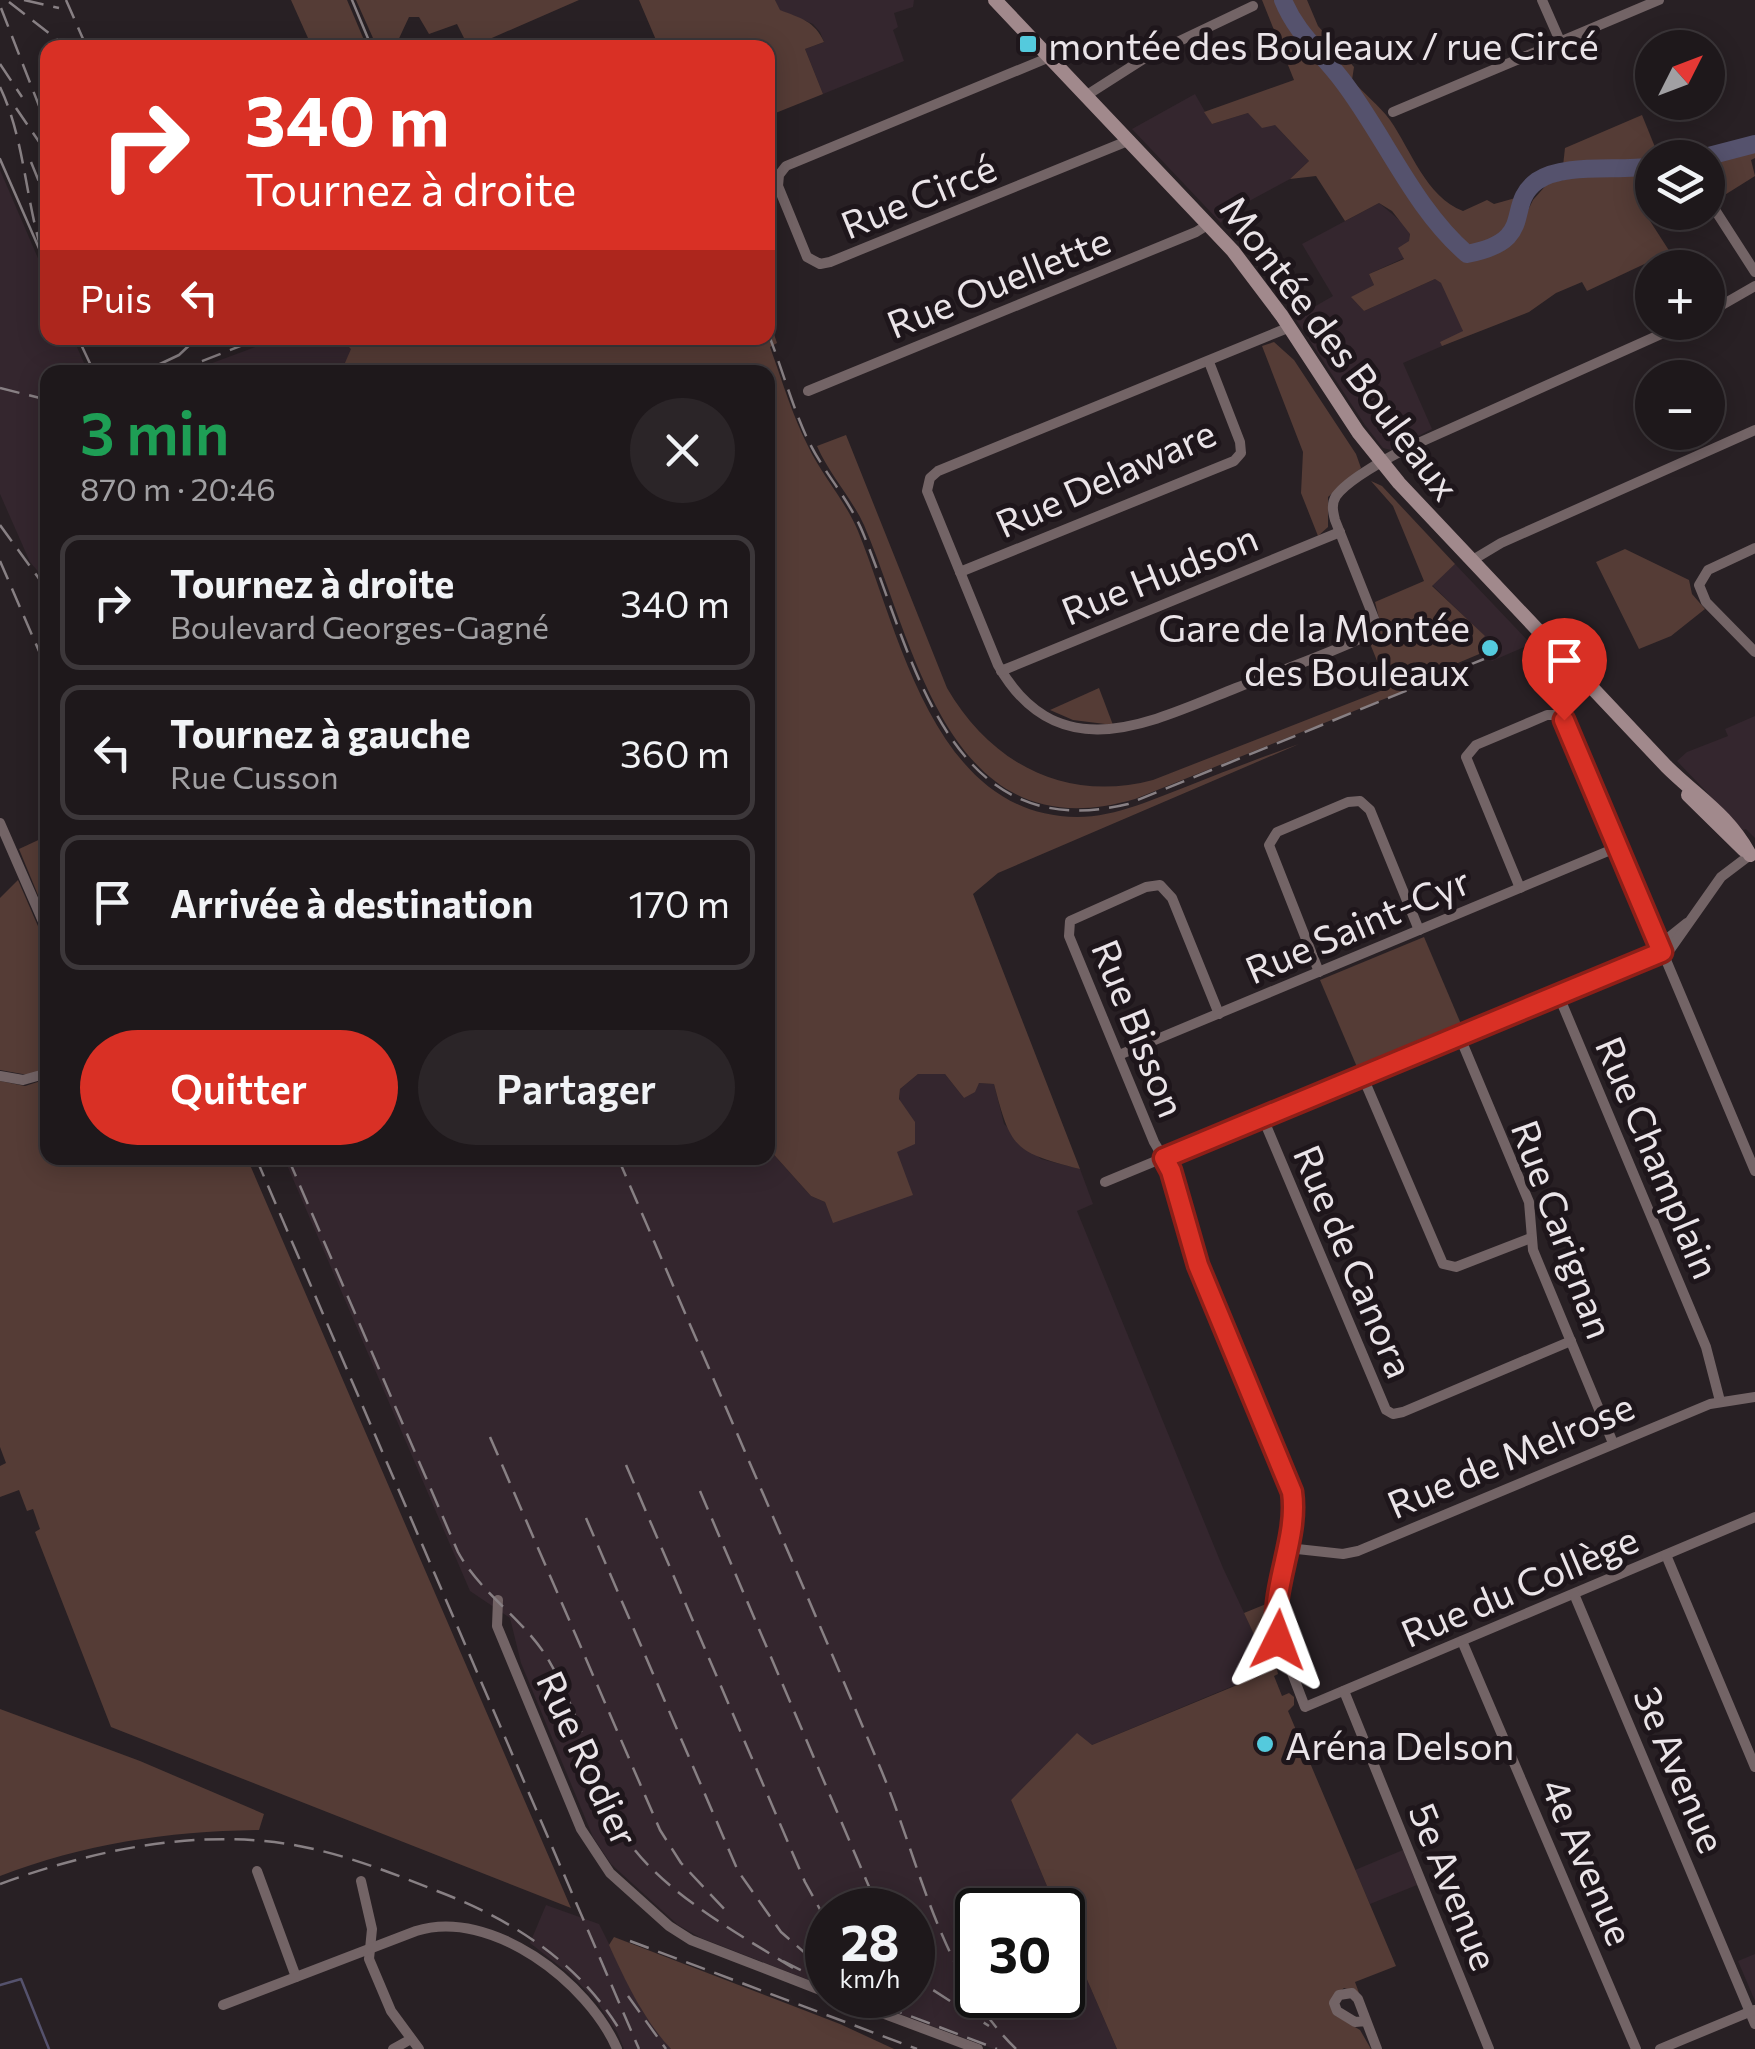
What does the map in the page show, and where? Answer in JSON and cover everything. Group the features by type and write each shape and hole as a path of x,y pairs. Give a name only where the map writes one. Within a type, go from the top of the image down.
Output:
{"street":[{"name":"Montée des Bouleaux","path":"994,0 1248,269 1381,462 1470,561 1677,777 1695,788 1754,855"},
{"path":"1542,0 1560,41"},
{"path":"1393,112 1658,0"},
{"path":"1087,95 1148,56 1253,6"},
{"name":"Rue Circé","path":"1050,57 786,166 779,174 778,186 807,257 820,264 830,262 1130,140"},
{"name":"Rue Ouellette","path":"808,390 1209,224"},
{"path":"1725,225 1755,272"},
{"path":"1725,304 1755,286"},
{"path":"1290,327 934,474 927,483 1001,670 1028,703 1081,728 1116,730 1151,722 1359,639 1370,632 1375,621 1333,513 1334,500 1342,490 1381,462 1433,436 1648,340"},
{"name":"Rue Delaware","path":"960,572 1234,461 1241,453 1240,442 1209,362"},
{"path":"1470,561 1500,543 1755,430"},
{"name":"Rue Hudson","path":"1001,670 1340,532"},
{"path":"1755,548 1708,570 1699,585 1706,602 1755,652"},
{"path":"1520,888 1466,757 1476,745 1542,716 1561,717 1755,1171"},
{"path":"1319,972 1269,845 1277,832 1348,802 1360,801 1370,810 1419,930"},
{"path":"1,828 40,915"},
{"name":"Rue Saint-Cyr","path":"1118,1055 1618,847"},
{"path":"1104,1182 1676,944 1722,877 1754,855"},
{"name":"Rue Bisson","path":"1220,1014 1169,893 1157,884 1077,915 1068,924 1118,1055 1171,1171 1198,1265 1289,1480 1293,1504 1276,1631 1305,1707"},
{"name":"Rue Champlain","path":"1558,994 1706,1346 1720,1401"},
{"name":"Rue Carignan","path":"1458,1035 1529,1202 1531,1238 1613,1443"},
{"path":"0,1076 24,1080 40,1075"},
{"path":"1362,1075 1443,1264 1456,1267 1531,1238"},
{"name":"Rue de Canora","path":"1262,1116 1386,1410 1393,1414 1403,1412 1571,1341"},
{"name":"Rue de Melrose","path":"1288,1548 1336,1554 1358,1551 1720,1401 1755,1397"},
{"name":"Rue du Collège","path":"1305,1707 1755,1518"},
{"path":"1666,1555 1755,1767"},
{"name":"3e Avenue","path":"1574,1594 1755,2024"},
{"name":"Rue Rodier","path":"498,1600 496,1621 504,1644 582,1828 610,1873 668,1926 691,1940 805,1984"},
{"name":"4e Avenue","path":"1462,1641 1636,2049"},
{"name":"5e Avenue","path":"1344,1691 1489,2049"},
{"path":"257,1871 296,1977"},
{"path":"361,1881 372,1929 369,1959 387,2005 415,2044 393,2049"},
{"path":"223,2004 426,1928 441,1926 507,1944 533,1955 564,1976 595,2010 617,2049"},
{"path":"1660,2049 1752,2010"},
{"name":"Rue Rodier","path":"895,2018 978,2049"},
{"path":"1366,2022 1377,2049"}],"shaded area":[{"path":"291,0 347,0 364,40 309,40"},
{"path":"356,0 579,0 487,40 465,40 457,24 429,34 419,17 409,17 398,40 374,40"},
{"path":"639,0 775,0 780,10 811,25 824,42 805,49 823,94 775,113 775,40 656,40"},
{"path":"775,0 914,0 913,7 894,13 898,27 893,30 904,61 823,94 805,49 824,42 820,32 813,24 779,10"},
{"path":"1262,0 1307,0 1318,26 1354,67 1352,80 1386,115 1420,172 1450,204 1463,211 1487,200 1494,204 1519,197 1497,240 1469,247 1462,254 1487,255 1511,245 1533,200 1548,183 1635,172 1635,230 1656,230 1669,250 1635,250 1635,268 1587,291 1582,282 1556,293 1529,312 1442,346 1440,342 1463,331 1441,283 1435,279 1364,311 1351,297 1374,285 1369,274 1404,259 1398,248 1409,241 1410,234 1392,211 1379,203 1345,221 1316,176 1290,179 1309,161 1275,125 1262,128 1248,113 1212,124 1204,112 1294,80"},
{"path":"1195,94 1212,124 1248,113 1275,125 1309,161 1290,179 1225,214 1221,223 1132,129"},
{"path":"1635,118 1644,120 1652,140 1635,140 1635,162 1626,164 1563,166 1565,148"},
{"path":"1755,148 1755,158 1751,160 1755,176 1725,195 1725,155"},
{"path":"0,170 40,263 40,345 76,345 85,365 40,365 40,574 30,562 0,494"},
{"path":"1379,203 1404,224 1410,233 1409,241 1404,258 1369,274 1374,285 1352,298 1364,311 1435,279 1453,291 1462,304 1463,337 1403,363 1432,429 1391,450 1383,448 1365,425 1295,318 1333,296 1302,244"},
{"path":"1274,342 1294,360 1356,454 1361,468 1328,497 1328,527 1318,536 1301,493 1303,452 1262,346"},
{"path":"261,345 347,345 352,349 344,365 207,365"},
{"path":"347,345 774,345 770,347 797,422 858,531 908,666 930,712 956,753 988,786 1028,809 1077,817 1107,814 1299,744 998,873 973,894 1080,1169 1041,1158 1019,1144 1005,1122 994,1084 979,1083 975,1092 964,1098 945,1074 918,1074 900,1089 899,1099 915,1122 915,1144 897,1152 913,1195 833,1223 825,1202 811,1196 775,1156 775,365 344,365 351,349"},
{"path":"846,435 947,688 965,715 1009,757 1061,781 1121,786 1153,780 1388,688 1369,641 1381,626 1375,602 1424,581 1393,506 1371,481 1382,486 1455,564 1432,586 1485,636 1481,640 1484,652 1420,679 1409,689 1135,799 1072,808 1022,797 981,769 950,730 924,681 864,525 817,446"},
{"path":"1625,549 1689,580 1692,594 1705,609 1671,636 1639,649 1596,562"},
{"path":"1455,564 1531,644 1492,661 1480,648 1484,636 1432,585"},
{"path":"1531,644 1562,679 1563,707 1552,705 1531,659 1539,655"},
{"path":"1099,688 1113,725 1073,720 1050,710"},
{"path":"1755,716 1755,838 1677,761 1687,752 1728,736 1725,729"},
{"path":"40,839 40,900 19,849"},
{"path":"18,880 40,931 40,1070 28,1075 0,1070 0,898"},
{"path":"1424,937 1461,1024 1357,1067 1320,980"},
{"path":"918,1074 945,1074 964,1098 979,1083 994,1084 1004,1124 1041,1159 1080,1169 1093,1204 1077,1211 1223,1568 1271,1670 1092,1745 1011,1800 1048,1888 955,1888 955,2018 1085,2018 1085,1975 1117,2049 994,2049 911,2018 935,2018 935,1888 805,1888 805,1978 701,1938 678,1925 611,1864 593,1837 521,1663 510,1618 470,1591 287,1165 775,1165 775,1156 811,1196 825,1202 833,1222 896,1152 900,1089"},
{"path":"0,1081 25,1086 40,1081 40,1165 250,1165 571,1908 111,1727 35,1532 40,1529 33,1509 27,1511 19,1490 0,1497 0,1466 6,1463 0,1447"},
{"path":"1271,1602 1270,1630 1278,1674 1274,1676 1282,1696 1289,1693 1294,1697 1294,1705 1288,1711 1396,1966 1355,1982 1359,1993 1344,1988 1331,1999 1333,2014 1360,2030 1371,2049 1117,2049 1085,1975 1085,1888 1048,1888 1011,1800 1077,1733 1092,1745 1271,1671 1244,1613"},
{"path":"0,1709 140,1761 264,1814 259,1830 127,1841 63,1855 0,1876"},
{"path":"1403,1850 1417,1885 1370,1904 1355,1870"},
{"path":"546,1905 599,1924 643,2012 671,2049 624,2049 597,2002 571,1975 530,1943"},
{"path":"614,1937 805,2011 805,2018 824,2018 894,2049 671,2049 652,2025 609,1945"},
{"path":"1755,1954 1755,2001 1738,1961"}],"waterway":[{"path":"1283,0 1302,32 1358,102 1431,215 1467,254 1504,240 1512,231 1527,191 1537,181 1577,169 1635,168"},
{"path":"1725,152 1755,144"},
{"path":"0,1985 21,1979 49,2049"}],"tram line":[{"path":"352,0 369,40"},
{"path":"0,159 40,251"},
{"path":"81,345 91,365"},
{"path":"158,365 190,345"}],"railway":[{"path":"24,0 59,8"},
{"path":"66,0 84,40"},
{"path":"9,2 58,40"},
{"path":"1,8 40,108"},
{"path":"0,64 22,97"},
{"path":"0,87 16,131 40,247"},
{"path":"16,108 40,143"},
{"path":"31,162 40,184"},
{"path":"192,365 243,345"},
{"path":"772,345 808,440 863,533 900,634 947,732 978,770 1017,798 1067,810 1128,804 1484,659"},
{"path":"0,388 40,398"},
{"path":"0,525 40,580"},
{"path":"0,561 40,654"},
{"path":"259,1165 639,2049"},
{"path":"291,1165 458,1552 548,1659 626,1838 641,1858 680,1894 793,1968"},
{"path":"621,1165 882,1772 950,1953 968,1987 1016,2049"},
{"path":"490,1437 660,1830 681,1863 727,1912"},
{"path":"626,1465 808,1888"},
{"path":"700,1491 870,1888"},
{"path":"586,1518 738,1871 781,1932 805,1953"},
{"path":"0,1884 72,1861 147,1845 224,1839 317,1850 420,1884 517,1929 585,1984 621,2032"},
{"path":"630,1941 917,2049"},
{"path":"783,1961 805,1972"},
{"path":"935,1991 989,2026"},
{"path":"628,1996 666,2049"},
{"path":"915,2018 997,2049"}],"place":[{"name":"montée des Bouleaux / rue Circé","path":"1028,44"},
{"name":"Gare de la Montée des Bouleaux","path":"1490,648"},
{"name":"Aréna Delson","path":"1265,1744"}],"route":[{"path":"1278,1640 1276,1622 1293,1514 1292,1492 1198,1265 1164,1158 1662,952 1564,720"}]}
